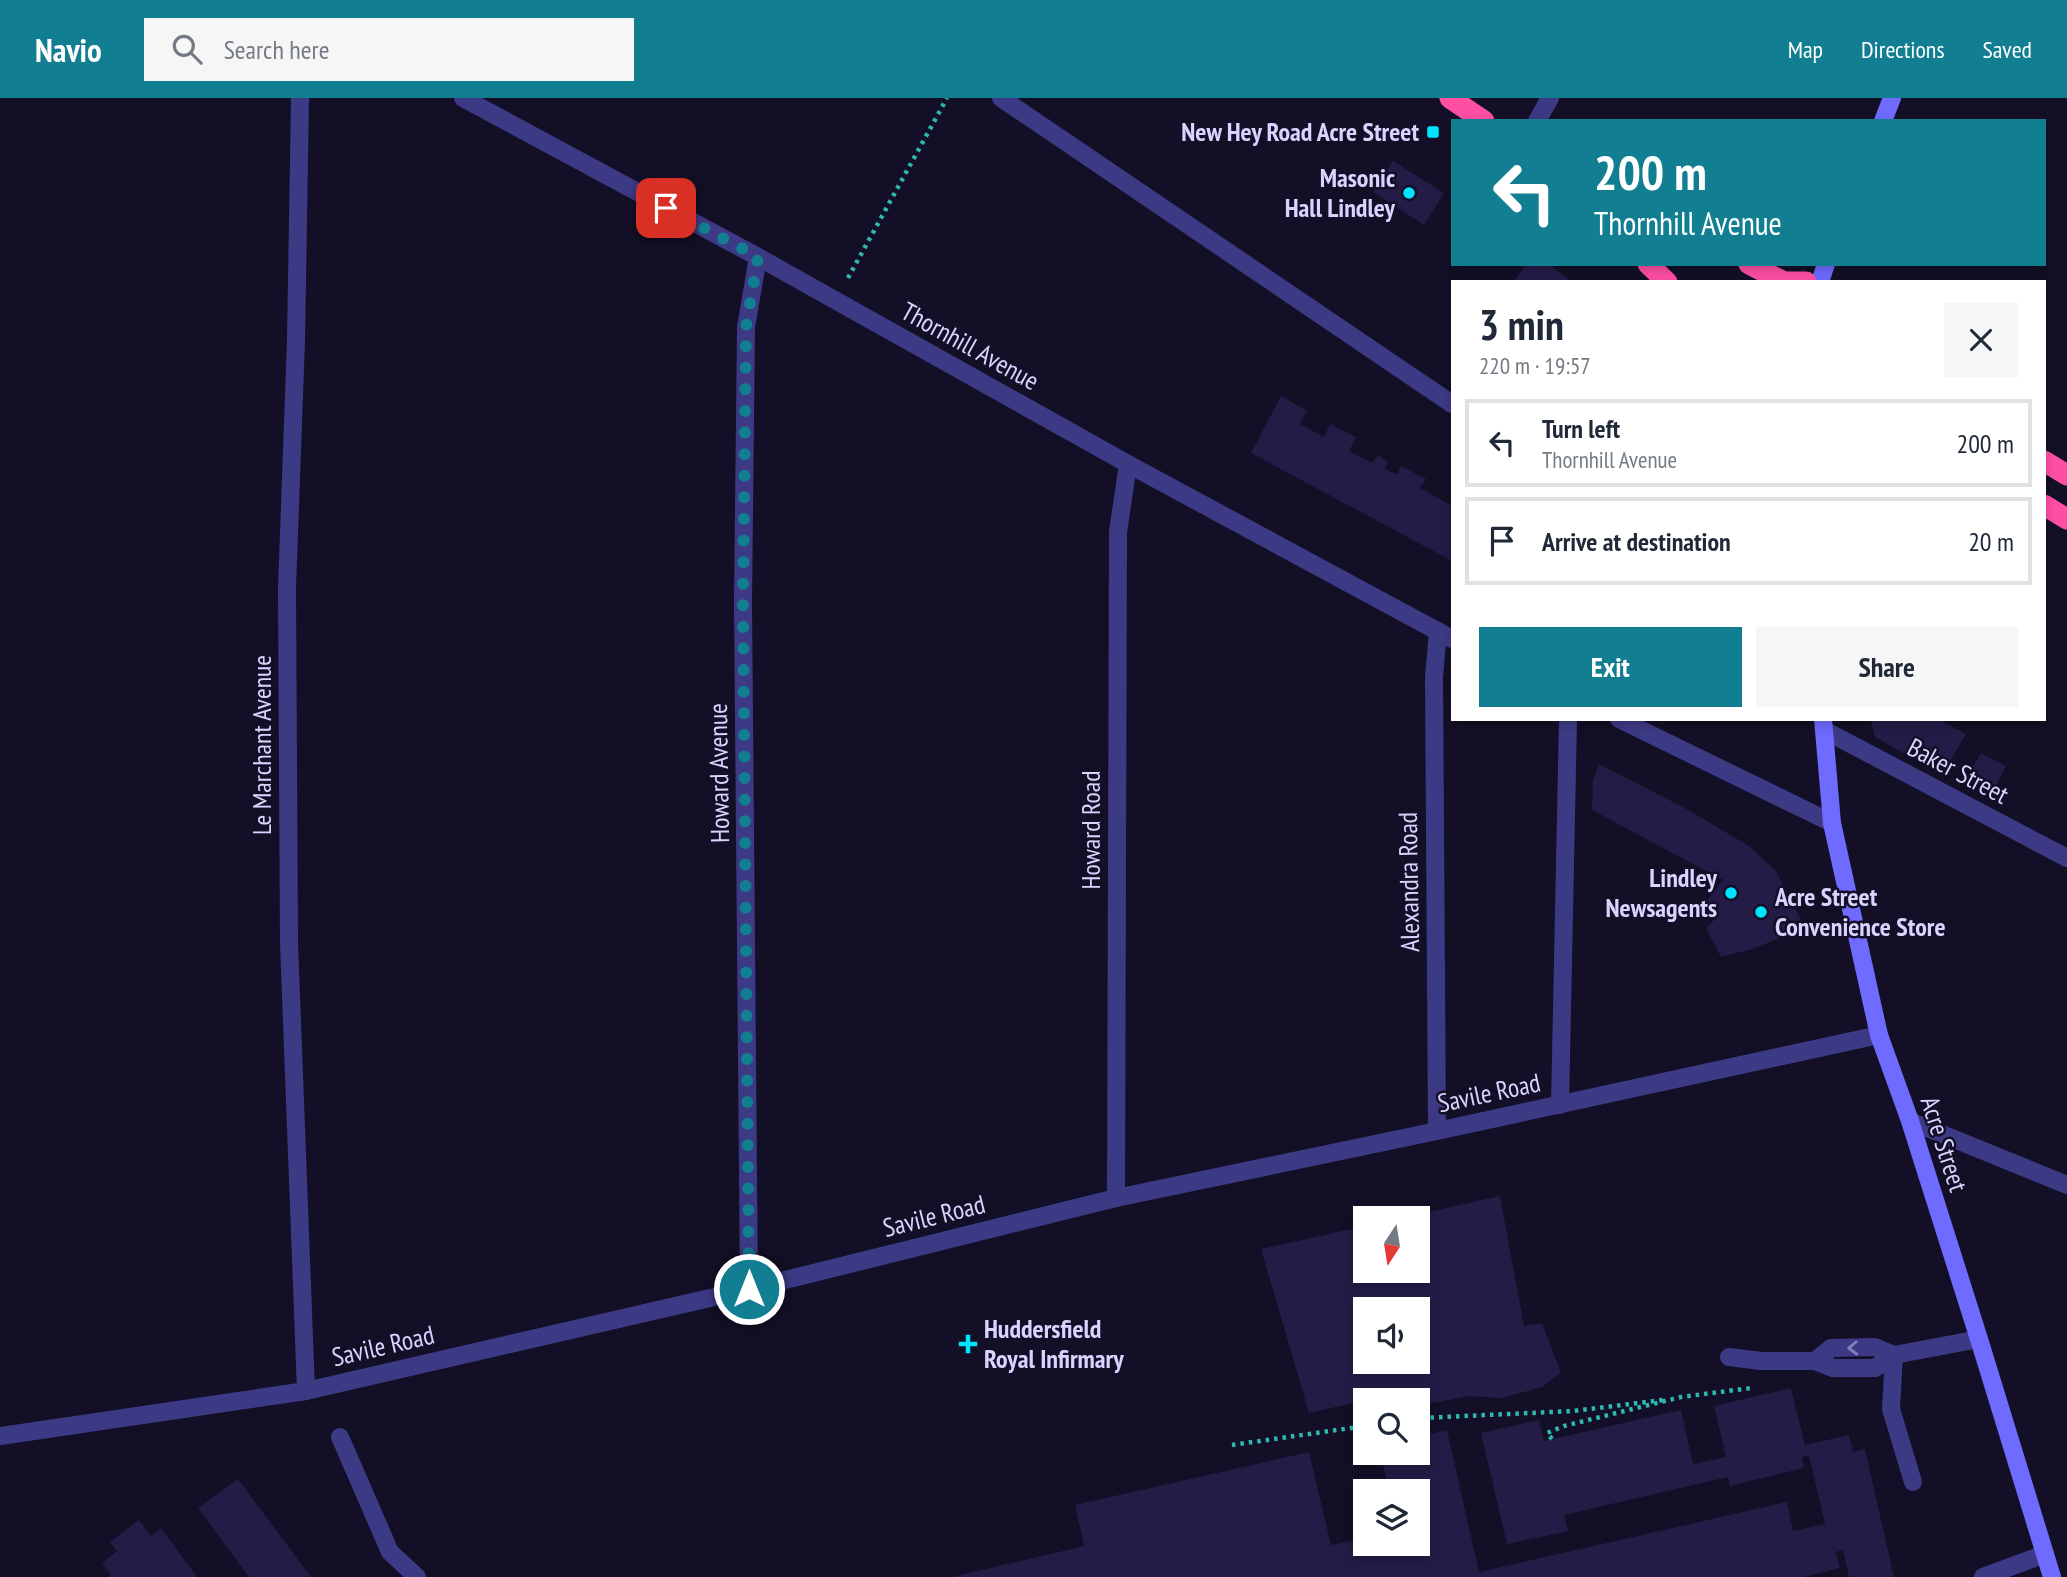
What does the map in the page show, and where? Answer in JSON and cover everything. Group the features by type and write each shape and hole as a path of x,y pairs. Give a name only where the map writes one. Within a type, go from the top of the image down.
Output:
{"highway":[{"path":"1450,98 1481,119"},
{"path":"1650,266 1665,280"},
{"path":"1753,266 1780,280"},
{"path":"2046,462 2067,475"},
{"path":"2046,506 2067,519"}],"street":[{"name":"Le Marchant Avenue","path":"300,98 296,340 287,588 289,943 306,1391"},
{"name":"Thornhill Avenue","path":"463,98 485,103 1128,464 1445,635"},
{"path":"1001,98 1451,403"},
{"path":"1538,119 1550,98"},
{"path":"1884,119 1892,98"},
{"name":"Howard Avenue","path":"749,1289 743,603 746,327 758,257"},
{"name":"Howard Road","path":"1116,1198 1118,532 1128,464"},
{"name":"Alexandra Road","path":"1437,1131 1433,677 1445,635"},
{"path":"1560,1105 1568,721"},
{"path":"1623,721 1832,823"},
{"name":"Acre Street","path":"1823,725 1832,823 1880,1035 1910,1121 2052,1577"},
{"name":"Baker Street","path":"1823,725 2067,858"},
{"name":"Savile Road","path":"0,1436 306,1391 749,1289 1116,1198 1880,1035"},
{"path":"1910,1121 2067,1185"},
{"path":"1728,1357 1815,1362 1831,1348 1875,1347 1894,1355 1979,1339"},
{"path":"1894,1355 1891,1409 1913,1482"},
{"path":"340,1437 390,1552 417,1577"},
{"path":"1983,1577 2045,1554"}],"path":[{"path":"835,300 947,98"},
{"path":"1430,1418 1573,1411 1758,1388"},
{"path":"1552,1439 1547,1433 1564,1426 1681,1397"},
{"path":"1232,1445 1353,1428"}],"building":[{"name":"Masonic Hall Lindley","path":"1393,161 1444,193 1424,225 1373,192"},
{"path":"1525,266 1552,266 1569,280 1515,280"},
{"path":"1281,396 1307,411 1300,424 1324,437 1330,424 1356,437 1349,451 1372,463 1378,455 1388,462 1385,469 1397,475 1401,466 1426,479 1420,488 1451,505 1451,560 1251,453"},
{"path":"1871,721 1942,721 1966,734 1942,775 1875,737"},
{"path":"1981,753 2006,766 1991,795 1964,781"},
{"path":"1599,764 1685,808 1749,846 1776,871 1805,928 1752,949 1721,957 1706,928 1715,919 1703,906 1723,880 1592,810 1593,780"},
{"path":"1500,1196 1524,1326 1542,1323 1561,1373 1542,1387 1502,1398 1468,1396 1430,1404 1430,1388 1353,1388 1353,1403 1309,1413 1261,1249 1353,1229 1353,1283 1430,1283 1430,1211"},
{"path":"1791,1388 1805,1445 1849,1435 1853,1452 1865,1449 1894,1577 1849,1577 1843,1550 1836,1552 1840,1568 1804,1577 952,1577 1084,1546 1075,1505 1309,1452 1331,1545 1353,1540 1353,1556 1430,1556 1430,1479 1386,1479 1383,1465 1430,1465 1430,1434 1447,1430 1479,1572 1787,1502 1793,1531 1825,1524 1809,1456 1802,1457 1804,1468 1730,1486 1728,1477 1564,1515 1568,1531 1507,1544 1481,1433 1539,1420 1544,1441 1681,1410 1693,1464 1726,1457 1714,1406"},
{"path":"238,1479 311,1577 249,1577 198,1508"},
{"path":"139,1520 151,1536 161,1528 197,1577 108,1577 111,1575 102,1563 117,1551 110,1542"}],"place":[{"name":"New Hey Road Acre Street","path":"1433,132"},
{"name":"Masonic Hall Lindley","path":"1409,193"},
{"name":"Lindley Newsagents","path":"1731,893"},
{"name":"Acre Street Convenience Store","path":"1761,912"},
{"name":"Huddersfield Royal Infirmary","path":"968,1344"}],"route":[{"path":"666,208 758,257 746,327 743,603 749,1289"}]}
